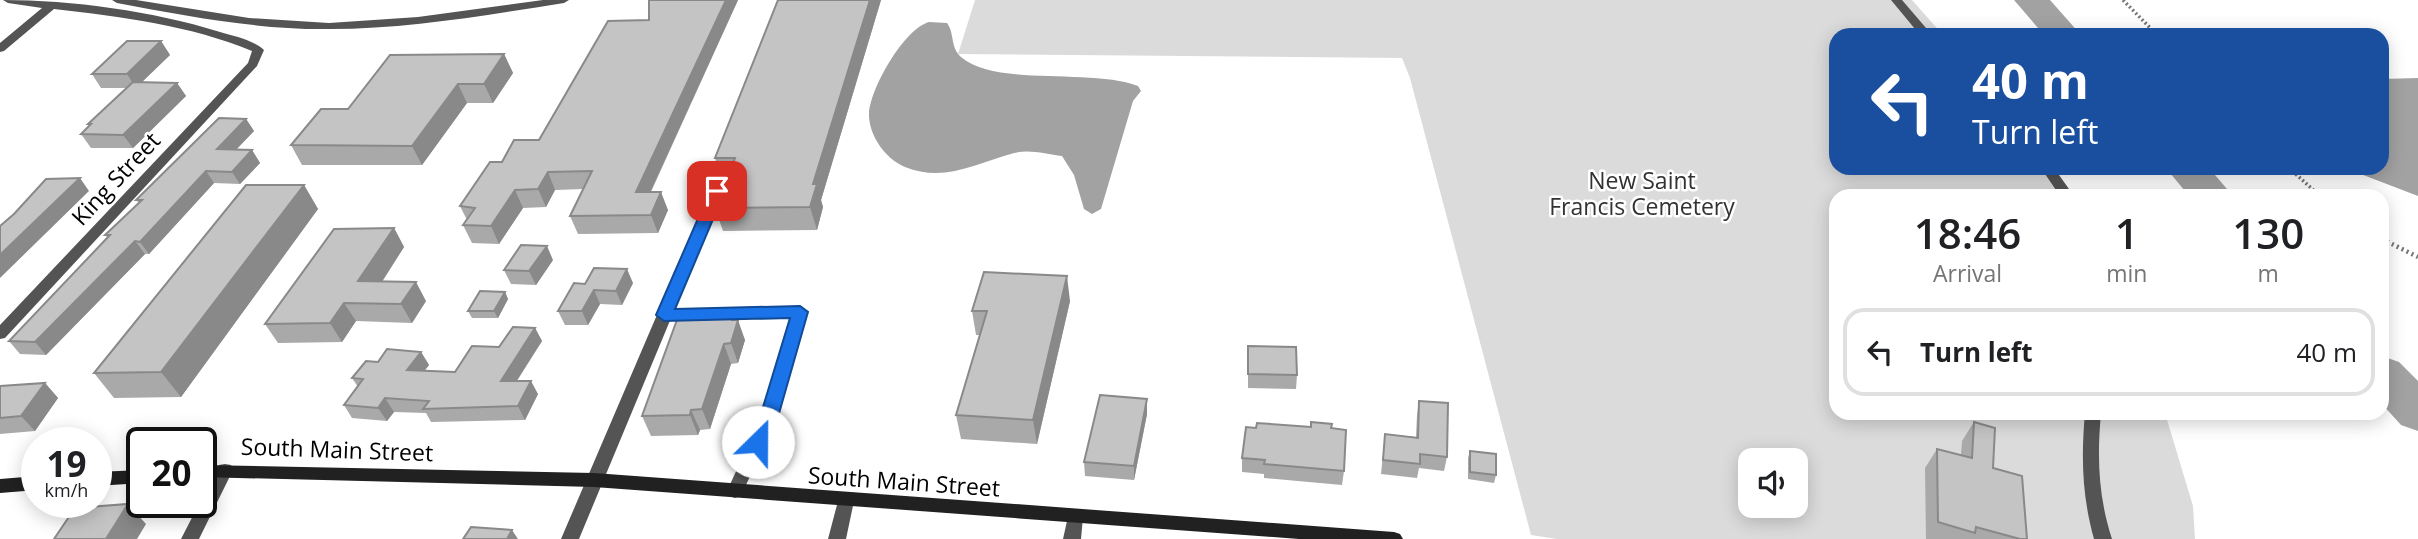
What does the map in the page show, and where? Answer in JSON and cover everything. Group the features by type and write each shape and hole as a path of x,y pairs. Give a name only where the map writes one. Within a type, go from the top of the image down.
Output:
{"main road":[{"name":"South Main Street","path":"217,470 594,480 846,501 1394,539"},
{"path":"0,486 21,484"}],"street":[{"path":"8,0 51,6"},
{"path":"117,0 230,18 329,26 391,23 564,0"},
{"path":"1896,0 1920,28"},
{"path":"0,49 51,6"},
{"name":"King Street","path":"0,334 253,64 258,50 235,38 157,22 51,6"},
{"path":"570,539 717,191"},
{"path":"664,315 800,312 769,417 734,491"},
{"path":"2092,420 2088,463 2091,503 2102,539"},
{"path":"190,539 225,470"},
{"path":"837,539 846,501"},
{"path":"1072,539 1075,517"}],"path":[{"path":"2123,0 2150,28"},
{"path":"2297,175 2312,189"},
{"path":"2389,242 2418,257"}],"green space":[{"name":"New Saint Francis Cemetery","path":"975,0 1912,0 1937,28 1829,28 1829,175 2054,175 2064,189 1829,189 1829,420 2167,420 2193,506 2195,539 1557,539 1531,535 1410,78 1402,58 958,54"}],"shaded area":[{"path":"929,22 947,23 958,53 976,66 1020,75 1096,78 1138,86 1141,91 1133,101 1101,209 1092,214 1084,209 1074,175 1062,156 1020,152 960,170 933,173 905,167 885,152 871,129 871,102 890,60 909,36"},
{"path":"2418,78 2418,196 2363,175 2389,175 2389,79"}],"building":[{"path":"649,0 726,0 636,192 661,192 651,215 570,216 592,171 548,172 538,189 515,190 491,226 463,225 475,208 460,206 490,162 502,162 514,140 539,140 608,21 649,20"},
{"path":"778,0 870,0 813,184 817,184 810,207 715,208 735,158 715,158"},
{"path":"127,41 161,41 127,74 92,74"},
{"path":"504,54 484,84 458,84 412,146 291,145 321,109 348,109 390,55"},
{"path":"133,82 177,83 123,135 81,134 91,124 88,124"},
{"path":"219,118 246,119 217,149 252,150 232,172 206,171 140,242 135,241 35,342 9,341 110,235 105,235 142,200 136,200"},
{"path":"80,178 0,255 0,226 46,179"},
{"path":"246,185 304,185 161,372 94,373"},
{"path":"394,228 358,281 416,282 401,304 344,303 330,323 265,324 334,229"},
{"path":"521,245 547,246 529,271 504,270"},
{"path":"594,268 627,269 616,291 594,290 582,311 558,311 574,283 585,284"},
{"path":"984,272 1067,276 1033,420 956,415 987,311 972,311"},
{"path":"480,291 505,292 494,311 468,311"},
{"path":"733,316 732,320 738,320 731,343 724,344 702,409 691,410 690,415 642,416 678,317"},
{"path":"513,327 535,328 501,381 531,381 518,406 423,409 429,401 385,398 378,408 344,405 363,379 352,378 366,361 378,362 387,349 421,352 407,370 455,372 472,346 499,347"},
{"path":"1248,346 1296,347 1297,375 1248,374"},
{"path":"45,383 21,416 0,418 0,386"},
{"path":"1100,395 1147,399 1134,466 1084,462"},
{"path":"1419,401 1448,403 1447,457 1420,454 1420,464 1383,460 1385,434 1418,438"},
{"path":"1311,422 1332,424 1331,428 1346,430 1344,471 1264,464 1265,460 1242,458 1246,427 1256,428 1257,423 1311,427"},
{"path":"1974,422 1995,428 1993,468 2022,476 2027,539 1976,527 1975,533 1938,522 1937,449 1972,458"},
{"path":"1470,451 1496,454 1496,475 1470,472"},
{"path":"126,504 126,507 106,539 54,539 68,518 112,518 112,505"},
{"path":"471,527 512,530 507,539 463,539"}],"waterway":[{"path":"2031,0 2057,28"},
{"path":"2192,175 2206,189"},
{"path":"2389,381 2418,412"}],"route":[{"path":"717,191 664,315 800,312 769,417 758,442"}]}
